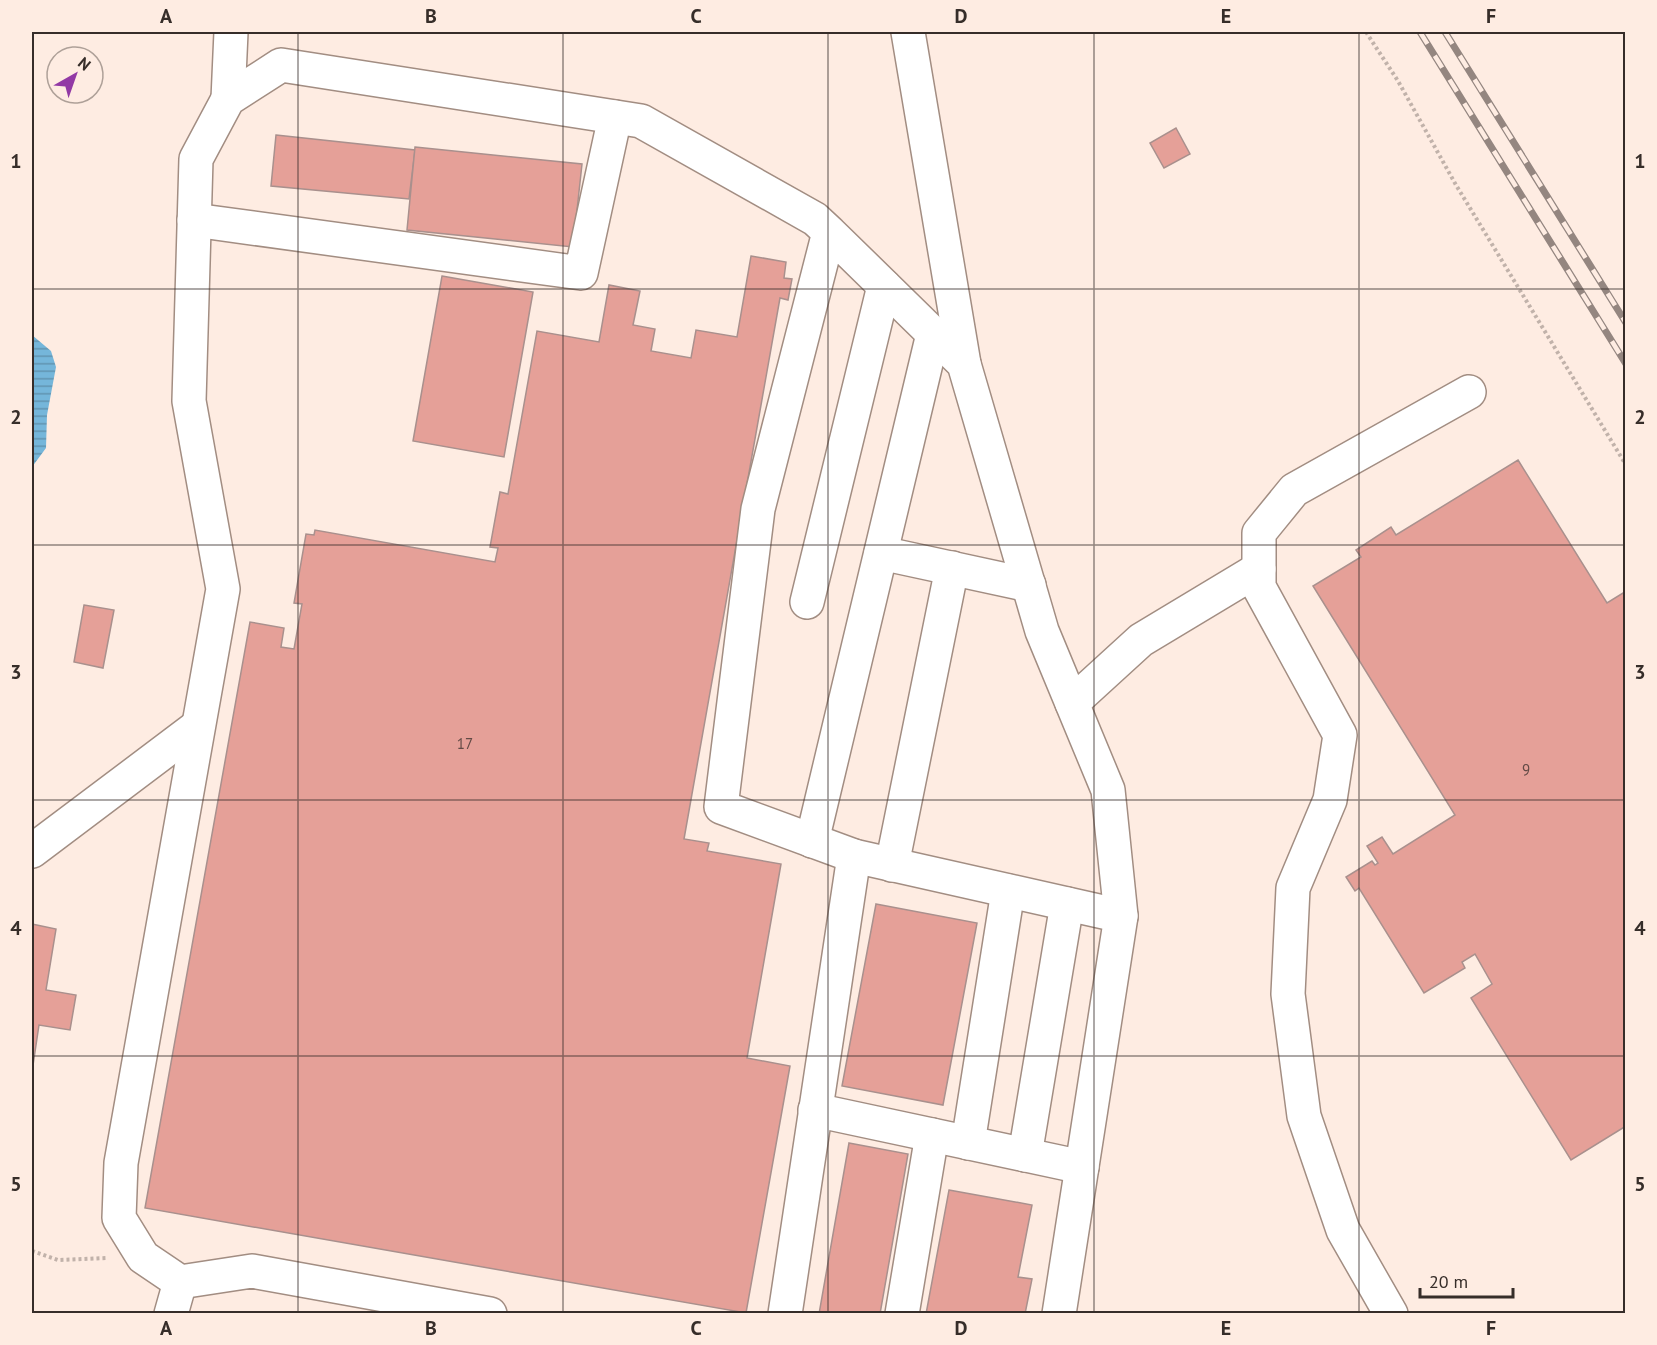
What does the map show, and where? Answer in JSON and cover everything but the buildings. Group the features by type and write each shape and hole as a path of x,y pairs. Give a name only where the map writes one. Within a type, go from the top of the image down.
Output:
{"lane":[{"path":"231,32 228,99 196,159 189,401 223,589 121,1162 119,1218 143,1257 180,1282 252,1271 490,1314"},
{"path":"908,32 964,364 1042,632 1108,790 1121,916 1059,1314"},
{"path":"228,99 281,65 642,121 815,219 964,364"},
{"path":"194,220 581,273 615,117"},
{"path":"829,232 758,509 721,807 854,856 1121,916"},
{"path":"807,602 884,286"},
{"path":"812,841 933,334"},
{"path":"1391,1314 1343,1230 1305,1116 1288,994 1293,888 1330,800 1340,735 1259,587 1259,533 1293,490 1469,393"},
{"path":"881,553 1029,585"},
{"path":"892,865 952,568"},
{"path":"1072,703 1141,640 1259,569"},
{"path":"32,851 198,726"},
{"path":"784,1314 854,856"},
{"path":"968,1143 1008,891"},
{"path":"1024,1155 1067,904"},
{"path":"815,1110 1082,1167"},
{"path":"902,1314 932,1135"},
{"path":"171,1314 180,1282"}],"path":[{"path":"1366,32 1398,81 1456,185 1626,465"},
{"path":"32,1251 58,1260 143,1257"}],"water":[{"path":"32,335 51,351 56,367 47,415 46,448 32,467"}],"railway":[{"path":"1420,32 1626,364"},
{"path":"1445,32 1626,323"}]}
